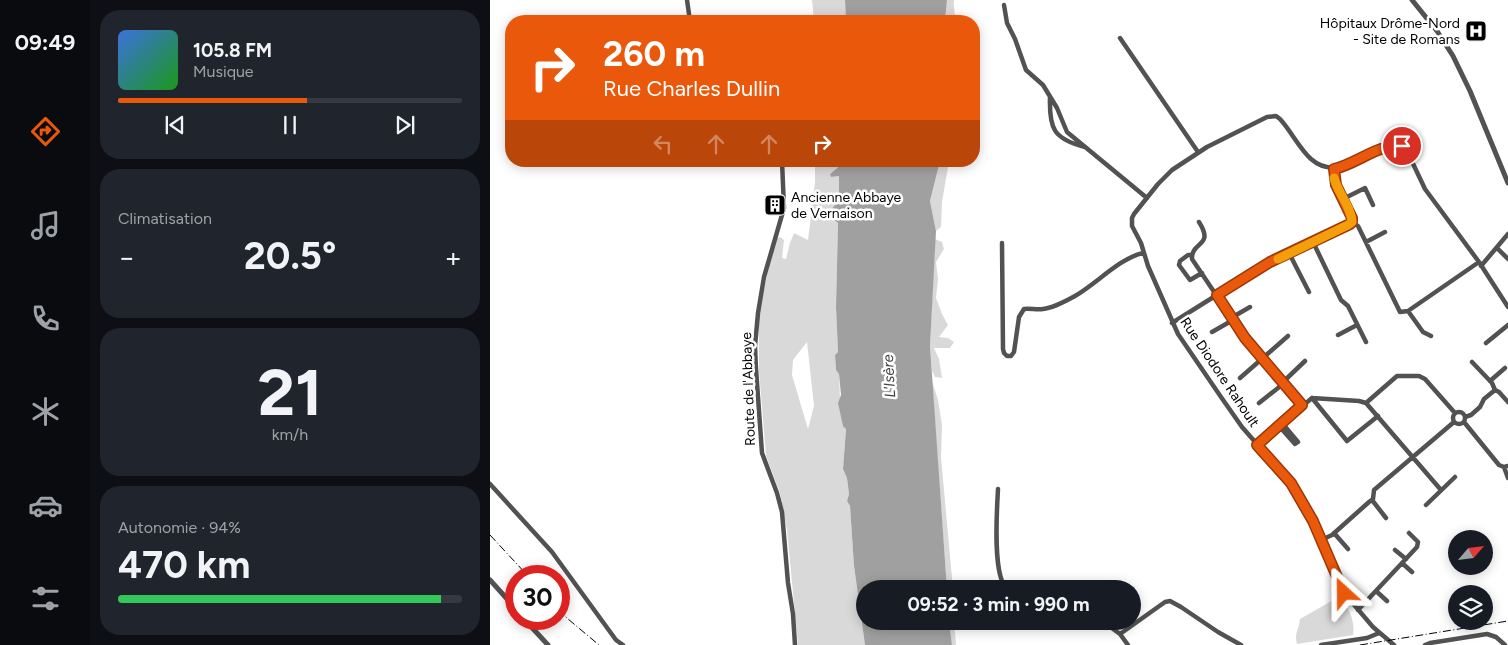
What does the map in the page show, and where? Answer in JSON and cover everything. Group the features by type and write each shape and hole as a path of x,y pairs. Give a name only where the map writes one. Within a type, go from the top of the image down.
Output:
{"street":[{"path":"688,0 689,15"},
{"path":"1412,0 1437,31 1453,56 1470,91 1508,183"},
{"path":"1004,5 1007,23 1026,70 1043,85 1057,108 1067,132 1147,198 1172,170 1198,152 1267,117 1276,116 1284,123 1309,158 1318,165 1334,169 1345,166 1371,153 1395,146 1402,146 1411,158 1430,196 1480,264 1508,307"},
{"path":"1120,38 1198,152"},
{"path":"1050,96 1049,112 1051,125 1060,137 1086,147"},
{"name":"Route de l'Abbaye","path":"782,167 784,208 767,264 758,313 755,346 762,453 778,493 782,512 795,645"},
{"path":"1334,169 1336,185 1351,214 1352,222 1358,226 1400,312 1408,311 1480,264 1497,248 1508,234"},
{"path":"1343,199 1365,188 1373,205"},
{"name":"Rue Diodore Rahoult","path":"1147,198 1132,218 1132,226 1141,243 1148,266 1178,334 1220,397 1257,445 1291,483 1313,521 1347,598 1394,645"},
{"path":"1199,222 1205,233 1204,237 1192,255 1188,255 1179,264 1190,280 1202,273"},
{"path":"1172,323 1251,273 1352,222"},
{"path":"1366,242 1385,232"},
{"path":"1314,242 1341,300 1348,306 1366,342"},
{"path":"1002,243 1003,349 1007,356 1011,356 1014,352 1019,317 1024,310 1046,309 1070,298 1126,260 1137,254 1144,253"},
{"path":"1497,248 1508,259"},
{"path":"1290,253 1309,292"},
{"path":"1192,255 1192,259 1245,338 1302,405"},
{"path":"1212,332 1250,307"},
{"path":"1408,311 1423,332 1431,336"},
{"path":"1338,335 1358,325"},
{"path":"1486,344 1508,325"},
{"path":"1240,378 1288,336"},
{"path":"1259,403 1305,361"},
{"path":"1472,362 1490,381 1494,390 1499,392 1508,402"},
{"path":"1490,381 1505,368"},
{"path":"1366,403 1397,376 1419,376 1425,379 1455,413"},
{"path":"1454,422 1458,424 1465,420 1480,407 1484,399 1494,390"},
{"path":"1257,445 1312,398 1359,401 1366,403 1378,416 1441,490"},
{"path":"1312,398 1348,440 1378,416"},
{"path":"1455,413 1461,412 1499,465 1506,466 1508,478"},
{"path":"1454,422 1455,413"},
{"path":"1321,540 1334,533 1372,500 1374,490 1454,422"},
{"path":"1426,504 1455,477"},
{"path":"490,484 552,552 616,640 623,645"},
{"path":"998,489 997,552 1001,580"},
{"path":"1372,500 1386,518"},
{"path":"1334,533 1348,549"},
{"path":"1358,610 1417,547 1418,544 1409,533"},
{"path":"1395,550 1412,572"},
{"path":"490,580 505,597"},
{"path":"1376,591 1387,601"},
{"path":"1120,634 1165,602 1170,601 1241,645"},
{"path":"534,630 548,645"},
{"path":"1114,630 1128,645"},
{"path":"1321,645 1368,638 1379,632"},
{"path":"1428,644 1487,634 1496,637 1505,645"}],"shaded area":[{"path":"812,0 845,0 846,15 813,15"},
{"path":"947,0 954,0 955,15 946,15"},
{"path":"815,167 838,167 830,174 831,177 839,176 839,203 833,219 838,223 836,307 838,352 835,355 846,429 843,469 847,478 849,494 847,501 850,506 856,580 856,630 863,630 865,645 798,645 787,530 780,493 766,456 759,371 759,315 773,245 775,239 780,237 784,240 782,258 786,259 794,233 808,240","holes":["807,342 814,406 808,429 792,375 793,360"]},
{"path":"938,167 948,167 942,202 941,227 936,231 930,201"},
{"path":"935,239 942,242 944,249 936,262 938,279 936,298 948,325 939,337 948,338 954,342 950,348 934,348 939,359 942,378 935,377 932,371 930,346"},
{"path":"932,381 938,400 942,425 941,457 952,580 946,580"},
{"path":"1335,599 1346,606 1350,614 1353,622 1353,635 1297,644 1296,634 1300,619"},
{"path":"950,630 955,630 956,645 952,645"}],"water":[{"path":"845,0 947,0 946,15 846,15"},
{"name":"L'Isère","path":"838,167 938,167 930,201 936,231 930,346 946,580 856,580 850,506 847,501 849,494 847,478 843,469 846,429 843,426 838,403 841,395 835,355 838,352 836,307 838,223 833,219 832,209 839,203 839,176 831,177 830,174"},
{"path":"863,630 950,630 952,645 865,645"}],"railway":[{"path":"490,535 518,565"},
{"path":"570,621 599,645"},
{"path":"1360,645 1508,621"}],"slow traffic":[{"path":"1278,259 1352,222 1351,214 1334,178"}],"place":[{"name":"Hôpitaux Drôme-Nord - Site de Romans","path":"1476,31"},
{"name":"Ancienne Abbaye de Vernaison","path":"775,205"}],"route":[{"path":"1344,593 1313,521 1291,483 1257,445 1302,405 1245,338 1217,295 1270,262 1350,224 1352,222 1351,214 1336,185 1334,169 1345,166 1371,153 1399,145 1402,146"}]}
